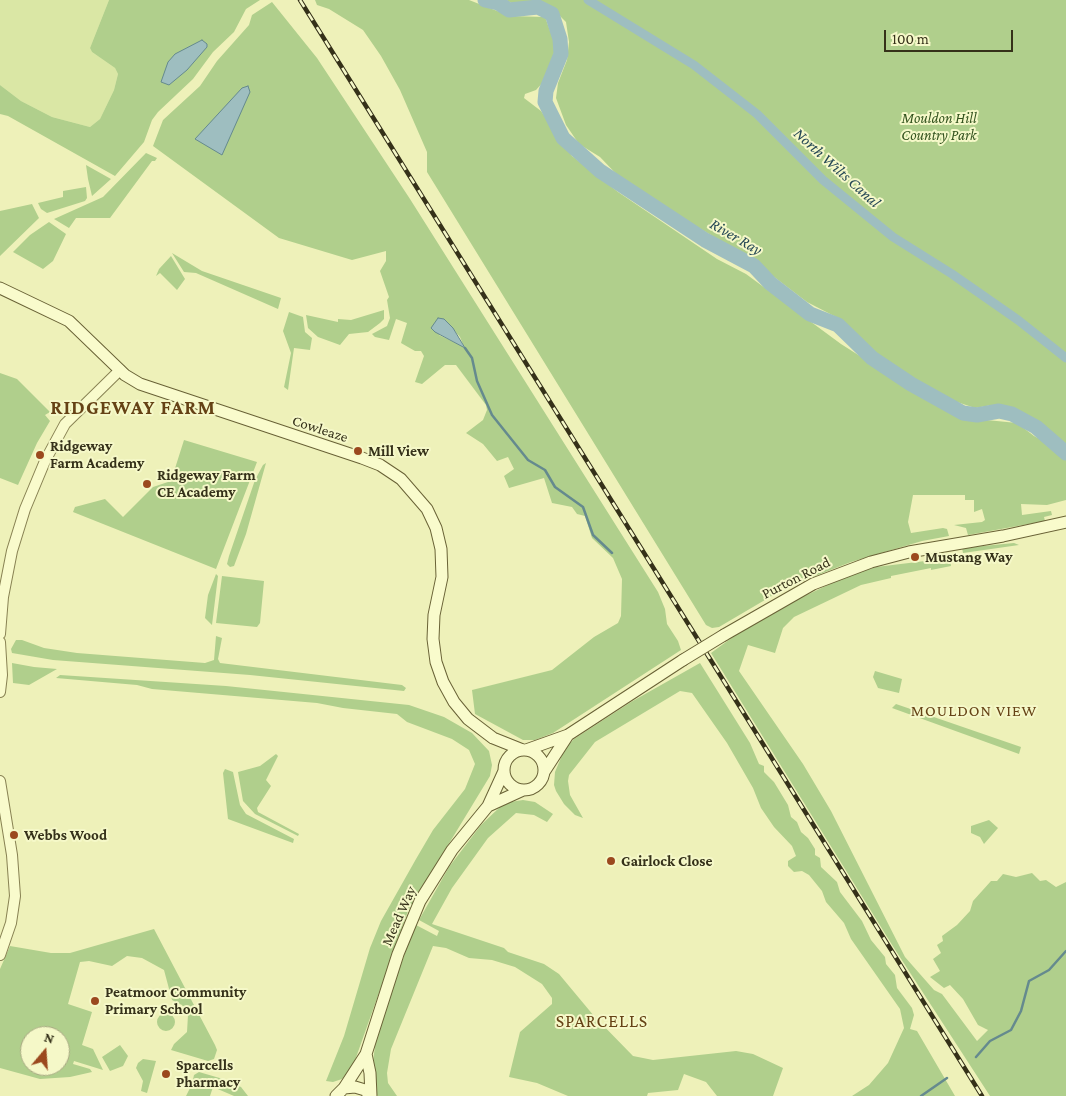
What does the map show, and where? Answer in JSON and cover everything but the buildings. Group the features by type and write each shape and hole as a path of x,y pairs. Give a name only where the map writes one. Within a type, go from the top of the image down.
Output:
{"main road":[{"name":"Cowleaze","path":"0,288 69,322 134,382 153,390 372,462 387,469 409,486 427,509 436,528 441,549 442,577 433,634 438,668 456,705 468,719 493,738 524,750"},
{"name":"Purton Road","path":"524,750 568,735 627,694 813,584 871,562 909,552 1003,536 1066,522"},
{"name":"Purton Road","path":"544,772 568,735"},
{"path":"493,738 504,768 510,783 523,790 537,785 544,772 540,758 524,750 511,754 504,768"},
{"name":"Mead Way","path":"340,1092 366,1054 392,970 420,901 452,850 488,806 504,768"},
{"name":"Mead Way","path":"488,806 523,790"},
{"name":"Mead Way","path":"366,1054 370,1073 370,1096"},
{"path":"340,1092 360,1088 370,1096"}],"street":[{"path":"0,634 3,597 12,551 25,509 45,460 65,424 120,370"},
{"path":"0,642 2,675 0,692"},
{"path":"0,781 12,855 16,896 11,923 0,955"}],"green space":[{"path":"0,0 109,0 90,48 92,52 115,68 118,74 114,90 100,119 90,127 52,117 21,101 0,85"},
{"path":"109,0 260,0 246,9 234,32 213,52 193,79 158,112 152,120 144,142 115,176 8,116 0,114 0,85 21,101 52,117 90,127 100,119 114,90 118,74 115,68 92,52 90,48"},
{"path":"315,0 469,0 510,16 545,17 556,47 545,80 536,90 525,94 524,98 541,111 572,156 618,192 717,259 746,274 841,344 929,400 966,418 1017,423 1034,436 1066,453 1066,500 1047,505 1021,504 1022,515 1051,511 1052,515 1044,517 1045,521 968,535 966,528 954,525 985,520 982,509 974,512 974,500 965,500 965,495 913,495 908,522 911,533 943,528 947,529 949,536 922,541 851,562 787,587 719,627 712,628 706,625 427,172 427,152 400,90 381,56 363,30 329,9 317,5"},
{"name":"Mouldon Hill Country Park","path":"506,0 1066,0 1066,447 1031,417 1010,408 992,405 975,408 957,402 913,378 871,349 838,318 807,302 752,260 625,183 600,157 579,144 566,125 556,98 558,83 567,60 569,42 566,22 554,10 536,3 521,8"},
{"path":"272,2 317,58 410,199 658,592 665,609 667,624 678,641 681,650 553,733 535,740 523,740 475,714 472,690 552,670 594,637 618,623 621,616 622,579 613,558 592,538 585,516 577,514 572,507 552,503 544,478 509,488 504,476 514,469 508,457 497,461 483,444 466,433 483,420 487,410 486,405 456,365 445,365 422,384 415,382 424,356 421,351 415,351 401,343 407,323 396,319 389,340 375,337 372,334 387,326 390,318 387,300 389,297 380,271 386,261 386,251 352,260 279,238 153,146 163,120 200,86 217,61 249,25 252,15","holes":["444,319 460,337 464,347 439,335"]},
{"path":"146,153 157,158 155,161 152,161 110,218 76,218 69,228 54,219 103,197"},
{"path":"86,165 111,179 92,196 88,179"},
{"path":"86,187 87,198 85,201 47,213 41,209 38,203 63,197 63,191"},
{"path":"32,204 39,218 0,256 0,211"},
{"path":"49,222 66,234 53,261 43,269 13,252 30,235"},
{"path":"172,253 202,271 281,298 278,309 196,273 184,272"},
{"path":"171,256 185,279 177,290 160,273 156,276 159,269"},
{"path":"384,310 384,319 380,323 368,332 349,334 340,345 318,337 308,328 306,315 338,322 338,319 351,320"},
{"path":"289,312 303,317 305,332 312,338 310,350 294,348 288,390 284,387 291,353 283,331"},
{"path":"0,373 17,379 50,412 45,415 50,421 37,443 18,485 0,478"},
{"path":"184,440 257,462 216,569 73,512 75,507 105,499 123,517 153,487 171,481"},
{"path":"266,463 246,534 234,566 230,567 227,564 229,556 255,480"},
{"path":"1014,543 1019,545 963,553 962,548"},
{"path":"950,558 951,566 891,576 891,578 861,585 794,617 783,628 775,653 748,645 739,671 803,764 831,811 905,957 934,990 942,994 977,1041 988,1030 978,1025 963,999 950,985 944,988 930,977 940,971 933,959 941,953 937,945 943,941 942,936 957,925 970,911 973,901 991,881 997,881 1003,874 1016,877 1032,873 1040,881 1046,880 1056,887 1066,882 1066,1096 990,1096 894,948 711,653 741,631 792,602 851,574 876,567"},
{"path":"216,574 218,576 212,625 205,618 208,595"},
{"path":"222,576 264,581 260,623 257,627 216,623"},
{"path":"216,636 222,638 218,659 220,663 402,685 406,688 404,691 250,675 53,660 12,653 11,649 16,640 22,640 44,648 77,653 205,663 214,660"},
{"path":"12,663 57,669 29,685 13,683"},
{"path":"700,663 750,743 759,764 764,766 764,772 774,782 788,805 791,817 797,822 801,832 808,838 815,849 815,855 820,858 821,867 837,882 840,892 862,921 871,940 885,957 886,964 895,975 897,988 912,1008 914,1015 910,1029 917,1031 955,1096 852,1096 869,1085 888,1063 904,1028 900,1009 851,939 844,923 826,902 822,891 809,875 802,871 794,872 788,866 788,861 796,856 792,846 774,827 761,808 753,788 727,743 692,693 680,691 595,742 569,775 568,781 570,795 583,818 575,815 564,804 556,791 554,785 555,772 565,748 574,739 631,702"},
{"path":"875,671 902,679 899,693 878,688 873,677"},
{"path":"60,675 226,686 409,705 444,717 472,733 489,751 492,765 490,776 408,911 353,1066 342,1079 333,1082 326,1081 344,1036 370,948 381,921 433,830 465,789 475,764 469,750 452,739 407,722 397,714 317,703 152,689 137,685 56,678"},
{"path":"896,704 1021,747 1019,754 892,708"},
{"path":"276,754 278,756 266,780 271,786 257,808 258,812 299,834 298,836 255,814 243,801 238,772 260,766"},
{"path":"225,769 233,772 240,805 246,814 294,839 293,843 228,819 223,773"},
{"path":"523,800 535,802 553,814 547,822 534,815 516,813 488,838 452,888 432,924 504,948 508,952 544,964 559,974 594,1016 633,1056 653,1060 736,1051 753,1054 783,1068 773,1096 717,1096 706,1082 684,1074 678,1090 648,1093 647,1096 568,1096 537,1083 509,1077 520,1032 552,1004 552,998 542,984 515,967 492,960 469,958 446,948 433,946 391,1049 387,1073 388,1083 397,1096 378,1096 375,1093 372,1069 377,1031 416,925 437,936 439,931 419,920 449,867 481,825 500,807 510,802"},
{"path":"989,820 998,828 984,844 980,837 971,833 971,826"},
{"path":"154,929 215,1045 217,1050 214,1059 208,1061 171,1050 174,1044 187,1032 188,1015 182,1005 172,1000 164,970 142,958 127,956 112,966 89,961 80,962 68,1004 92,1012 82,1045 93,1049 103,1070 74,1061 73,1064 90,1069 92,1072 70,1077 40,1079 29,1076 70,1076 70,1026 20,1026 20,1074 0,1068 0,969 10,946 51,953 70,953"},
{"path":"166,1013 172,1016 175,1022 172,1028 166,1031 160,1028 157,1022 160,1016"},
{"path":"120,1045 128,1056 123,1066 110,1071 102,1057"},
{"path":"143,1059 156,1061 147,1093 141,1091 143,1081 136,1068"},
{"path":"199,1072 241,1087 248,1096 234,1096 213,1087 210,1096 186,1096 194,1075"}],"water":[{"path":"202,40 207,44 207,47 187,70 169,85 161,82 168,62 175,54"},
{"path":"248,86 250,92 222,155 195,139 242,88"},
{"path":"438,318 444,319 453,328 465,348 431,328"}],"waterway":[{"name":"River Ray","path":"485,0 498,3 509,10 538,7 552,14 560,39 561,54 546,91 545,102 563,138 600,171 705,240 754,266 770,283 810,314 838,325 872,358 911,384 963,413 977,415 999,411 1012,414 1036,427 1066,453"},
{"name":"North Wilts Canal","path":"588,0 694,65 757,114 823,180 893,237 952,274 1018,320 1066,358"},
{"path":"465,348 472,358 477,381 492,415 528,460 545,470 555,487 583,507 593,535 612,553"},
{"path":"976,1057 990,1041 1011,1030 1021,1011 1029,981 1049,970 1066,951"},
{"path":"921,1096 947,1078"}],"railway":[{"path":"300,0 982,1096"}],"place":[{"name":"Mill View","path":"358,451"},
{"name":"Ridgeway Farm Academy","path":"40,455"},
{"name":"Ridgeway Farm CE Academy","path":"147,484"},
{"name":"Mustang Way","path":"915,557"},
{"name":"Webbs Wood","path":"14,835"},
{"name":"Gairlock Close","path":"611,861"},
{"name":"Peatmoor Community Primary School","path":"95,1001"},
{"name":"Sparcells Pharmacy","path":"166,1074"}],"district":[{"name":"RIDGEWAY FARM","path":"133,408"},
{"name":"MOULDON VIEW","path":"974,711"},
{"name":"SPARCELLS","path":"602,1021"}]}
